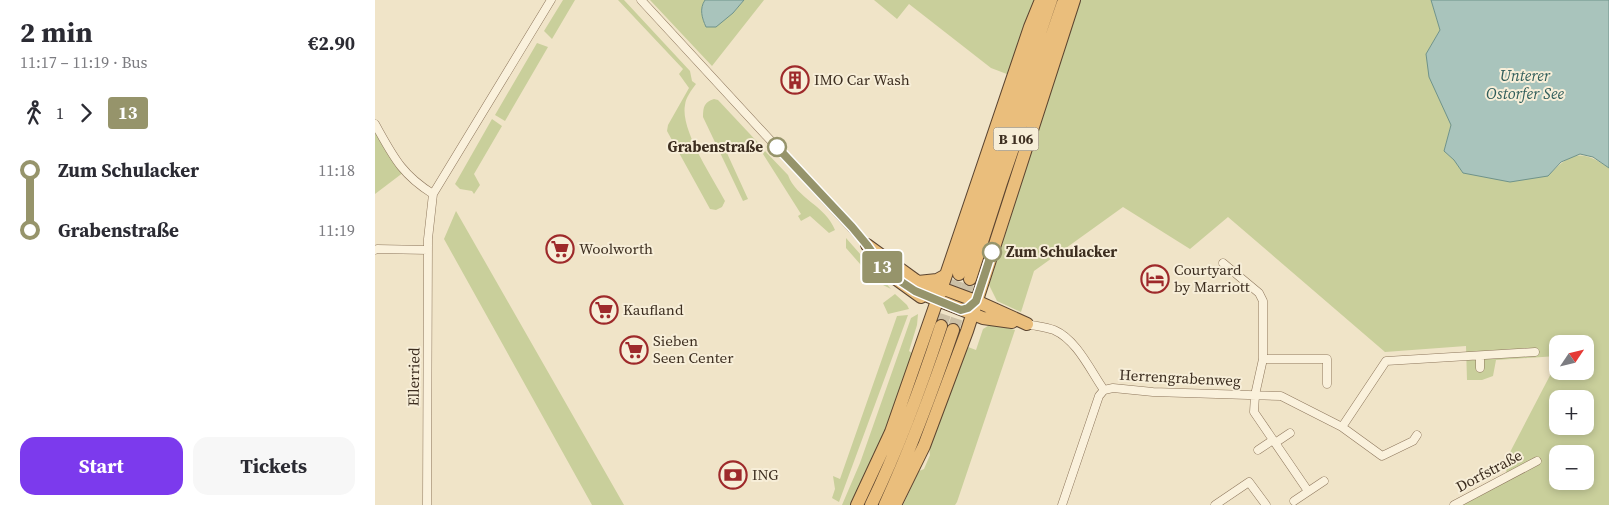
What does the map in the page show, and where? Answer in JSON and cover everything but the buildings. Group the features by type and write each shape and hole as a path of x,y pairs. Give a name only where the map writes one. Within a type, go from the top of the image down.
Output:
{"highway":[{"path":"857,505 891,432 932,316 958,276 1030,27 1041,0"},
{"name":"B 106","path":"958,276 1051,0"},
{"name":"B 106","path":"958,276 1001,183 1064,0"},
{"path":"895,505 923,446 968,328 972,309 981,296 980,288 1074,0"},
{"path":"867,245 917,287 932,316"},
{"path":"917,287 937,280 958,276"},
{"path":"917,287 947,295 972,309 1027,324"},
{"path":"947,295 972,309"},
{"path":"871,505 889,469 921,387 947,328 931,394 885,505"}],"street":[{"name":"Ellerried","path":"427,505 428,250 433,194 551,0"},
{"path":"641,0 867,245"},
{"path":"375,124 400,167 417,184 433,194"},
{"path":"375,250 428,250"},
{"name":"Herrengrabenweg","path":"1223,263 1259,293 1263,301 1263,359 1255,395 1254,412 1308,491"},
{"path":"1027,324 1052,330 1065,337 1075,346 1104,390 1099,396 1063,505"},
{"path":"1342,427 1386,361 1535,352"},
{"path":"1480,356 1480,368"},
{"path":"1263,359 1327,359 1327,384"},
{"name":"Herrengrabenweg","path":"1104,390 1113,388 1153,392 1281,396 1342,427 1382,456 1413,441 1417,435"},
{"path":"1259,450 1290,433"},
{"name":"Dorfstraße","path":"1454,505 1537,460"},
{"path":"1294,501 1324,481"},
{"path":"1215,505 1249,482 1266,505"}],"green space":[{"path":"563,0 575,0 552,39 544,31"},
{"path":"618,0 624,0 690,71 692,81 696,84 686,99 685,115 687,127 699,154 725,201 722,207 716,210 710,209 667,131 668,125 689,88 679,74 683,69"},
{"path":"650,0 705,0 702,17 706,27 733,13 744,0 764,0 712,66"},
{"path":"874,0 1431,0 1440,30 1426,54 1451,125 1444,151 1454,160 1463,173 1548,176 1563,162 1577,156 1591,158 1609,168 1609,505 1454,505 1506,477 1507,458 1549,377 1549,380 1594,380 1594,335 1549,335 1549,357 1496,360 1493,376 1482,380 1467,380 1466,346 1385,352 1228,217 1190,249 1123,207 1034,271 1021,312 997,301 989,285 1051,91 991,68 909,4 897,19"},
{"path":"537,43 548,47 505,121 495,115"},
{"path":"714,99 718,100 763,148 760,151 750,140 726,151 748,199 743,201 703,117 705,105"},
{"path":"492,119 502,126 474,174 480,185 474,194 472,191 460,189 455,184"},
{"path":"375,124 404,172 375,194"},
{"path":"765,151 788,175 797,190 825,215 835,230 829,233 810,216 801,221 798,216 801,214 763,154"},
{"path":"456,211 624,505 592,505 444,239"},
{"path":"846,238 891,289 875,281 846,248"},
{"path":"895,294 909,309 888,314 883,303"},
{"path":"918,314 917,325 909,351 912,353 908,375 854,505 842,505 860,463 911,318"},
{"path":"908,315 839,502 832,498 835,489 833,476 840,479 897,316"},
{"path":"991,324 1015,330 957,502 955,505 903,505 919,471 924,469 930,455 930,448 938,420 968,347 976,350 983,329"}],"water":[{"path":"705,0 744,0 733,13 716,27 706,27 702,14"},
{"name":"Unterer Ostorfer See","path":"1431,0 1609,0 1609,168 1593,157 1580,154 1561,162 1548,176 1510,182 1463,173 1454,160 1444,151 1451,125 1429,77 1426,54 1440,30"}],"tunnel":[{"path":"941,326 959,274"},
{"path":"953,330 970,279"}],"bus line":[{"name":"13","path":"777,147 852,227 885,271 915,291 961,310 970,307 976,301 992,252"}],"place":[{"name":"IMO Car Wash","path":"795,80"},
{"name":"Grabenstraße","path":"777,147"},
{"name":"Woolworth","path":"560,249"},
{"name":"Zum Schulacker","path":"992,252"},
{"name":"Courtyard by Marriott","path":"1155,279"},
{"name":"Kaufland","path":"604,310"},
{"name":"Sieben Seen Center","path":"634,350"},
{"name":"ING","path":"733,475"}]}
